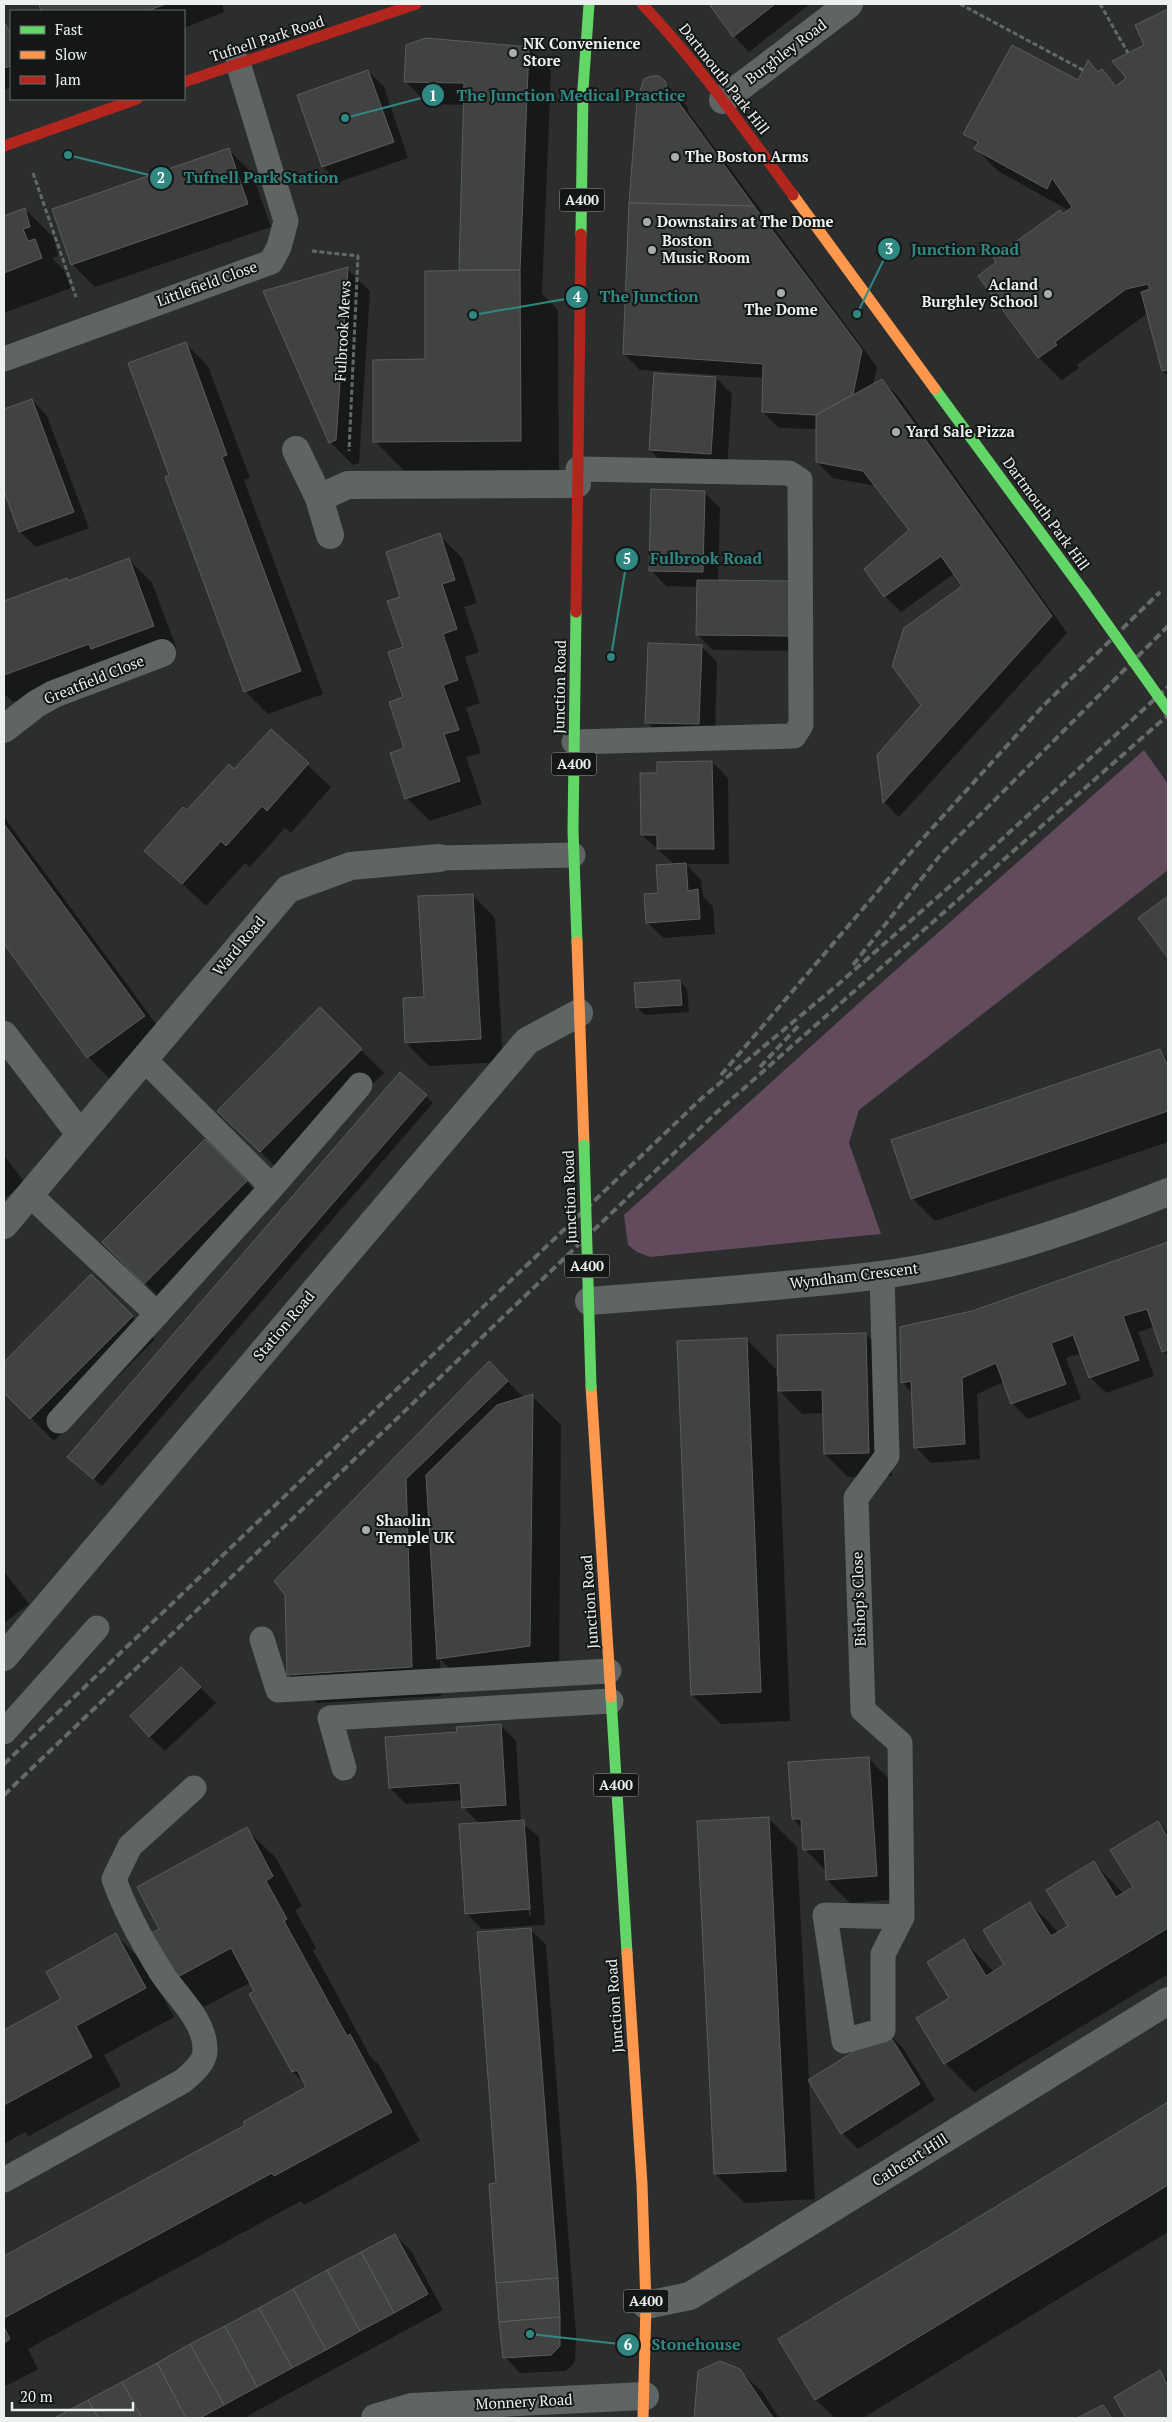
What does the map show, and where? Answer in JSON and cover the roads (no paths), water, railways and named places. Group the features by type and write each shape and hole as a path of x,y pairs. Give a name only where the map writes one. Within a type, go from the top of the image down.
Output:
{"main road":[{"name":"Tufnell Park Road","path":"185,82 368,22 416,4"},
{"name":"Junction Road","path":"590,4 583,89 573,855 591,1386 642,2184 646,2305 644,2407"},
{"name":"Dartmouth Park Hill","path":"642,4 664,27 723,100 1085,593 1168,710"},
{"path":"4,146 134,100"}],"street":[{"name":"Burghley Road","path":"723,100 849,4"},
{"path":"296,450 319,498 330,535"},
{"path":"319,498 348,485 578,476"},
{"name":"Greatfield Close","path":"4,729 36,704 54,694 162,653"},
{"name":"Ward Road","path":"4,1225 288,889 351,866 439,858"},
{"name":"Station Road","path":"4,1657 526,1041 579,1012"},
{"path":"4,1035 80,1134"},
{"name":"Wyndham Crescent","path":"589,1301 882,1275 977,1256 1020,1244 1168,1192"},
{"name":"Cathcart Hill","path":"646,2305 690,2296 1168,2001"},
{"name":"Monnery Road","path":"375,2418 412,2408 644,2407"}],"lane":[{"name":"Littlefield Close","path":"4,359 270,262 279,247 286,221 238,63"},
{"path":"574,742 794,736 801,726 800,480 789,473 578,476"},
{"name":"Ward Road","path":"439,858 573,855"},
{"path":"144,1059 272,1187"},
{"path":"59,1420 272,1187 360,1085"},
{"path":"29,1194 157,1314"},
{"name":"Bishop's Close","path":"882,1275 887,1456 856,1498 863,1710 900,1743 902,1916 883,1954 882,2030 844,2041 826,1916 902,1916"},
{"path":"4,1732 97,1628"},
{"path":"262,1639 278,1690 609,1671"},
{"path":"344,1768 330,1718 611,1701"},
{"path":"4,2180 183,2081 197,2068 205,2052 201,2029 161,1972 119,1893 114,1879 130,1846 194,1788"}],"railway":[{"path":"721,1075 925,836 1043,706 1160,592"},
{"path":"853,965 942,853 1168,626"},
{"path":"4,1764 702,1098 835,987 965,873 1168,687"},
{"path":"4,1795 717,1112 1168,715"},
{"path":"760,1067 801,1023"}],"place":[{"name":"NK Convenience Store","path":"513,53"},
{"name":"The Junction Medical Practice","path":"345,118"},
{"name":"Tufnell Park Station","path":"68,155"},
{"name":"The Boston Arms","path":"675,157"},
{"name":"Downstairs at The Dome","path":"647,222"},
{"name":"Boston Music Room","path":"652,250"},
{"name":"The Dome","path":"781,293"},
{"name":"Acland Burghley School","path":"1048,294"},
{"name":"Junction Road","path":"857,314"},
{"name":"The Junction","path":"473,315"},
{"name":"Yard Sale Pizza","path":"896,432"},
{"name":"Fulbrook Road","path":"611,657"},
{"name":"Shaolin Temple UK","path":"366,1530"},
{"name":"Stonehouse","path":"530,2334"}]}
